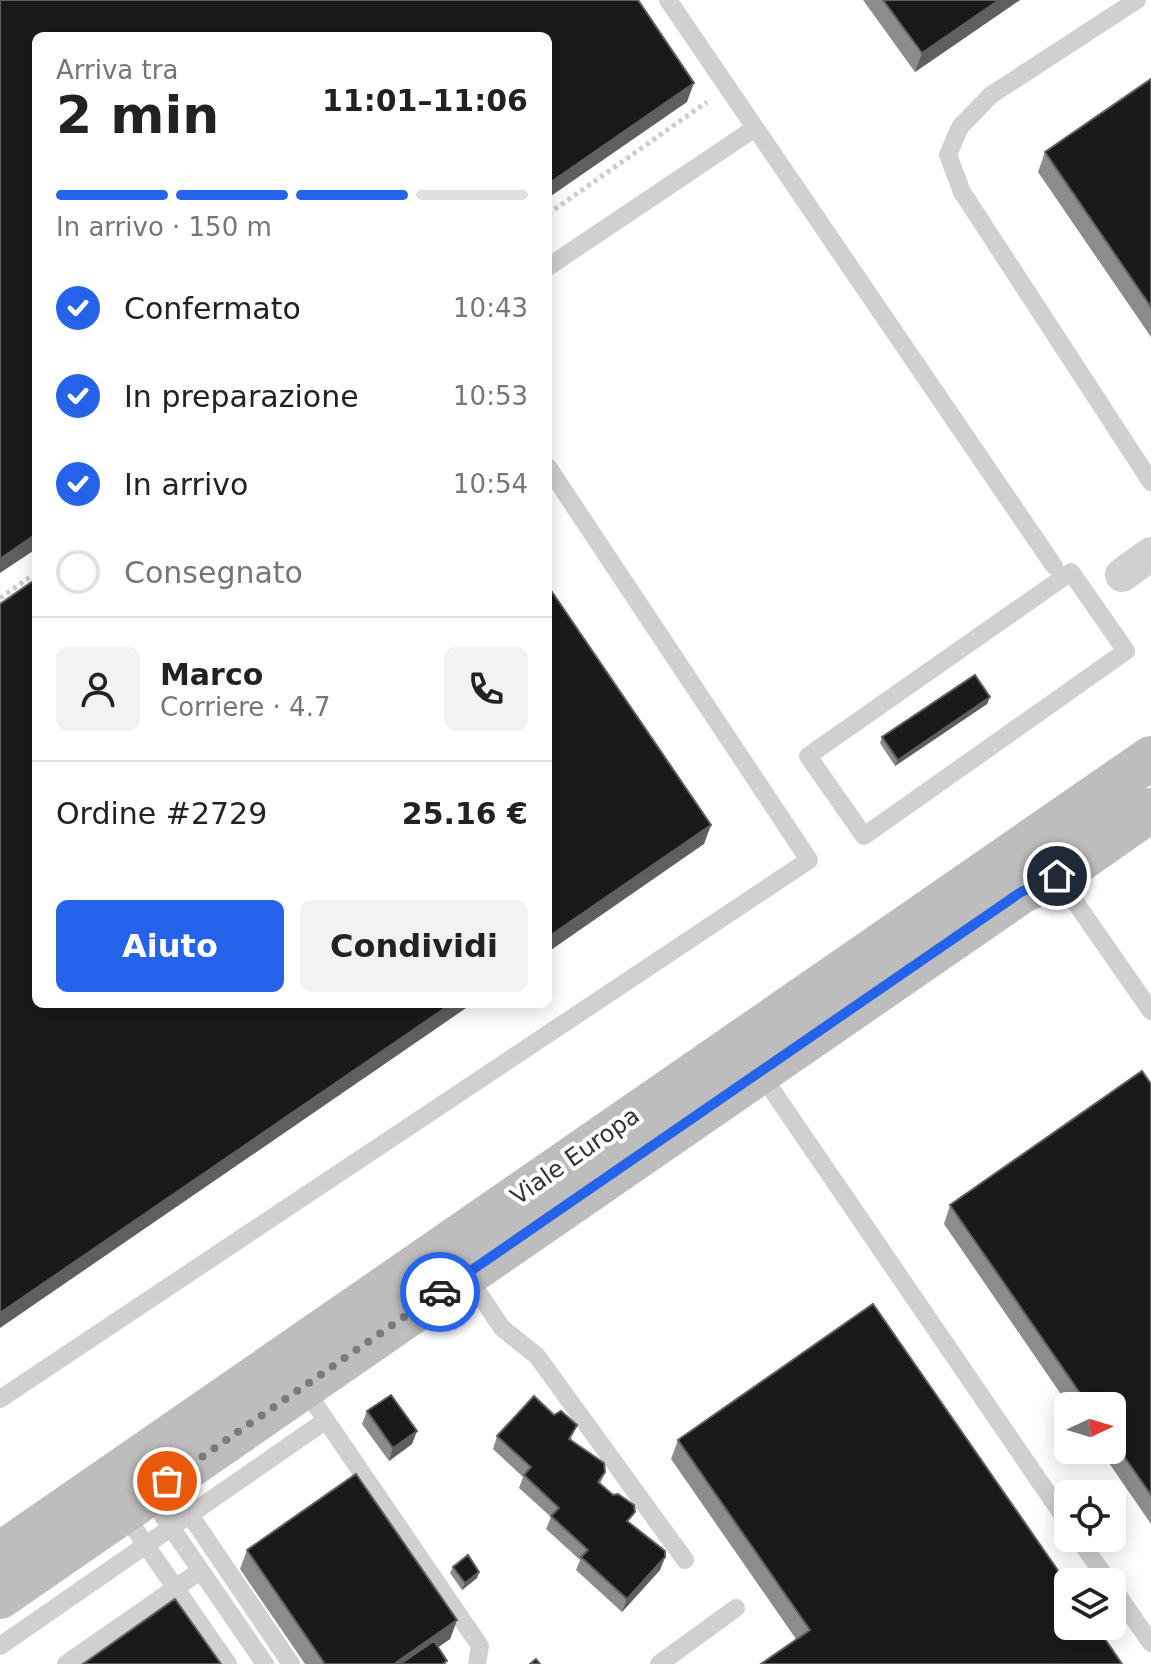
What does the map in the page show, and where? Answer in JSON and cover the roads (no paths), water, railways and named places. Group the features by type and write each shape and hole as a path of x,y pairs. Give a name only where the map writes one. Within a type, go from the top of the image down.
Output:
{"main road":[{"name":"Viale Europa","path":"0,1554 1151,758"},
{"name":"Viale Europa","path":"0,1597 157,1513 315,1404 466,1274 1021,892 1057,876 1151,810"}],"street":[{"path":"1105,586 1151,554"}],"lane":[{"path":"668,0 1054,566"},
{"path":"1137,0 991,95 960,127 948,155 962,192 1149,474"},
{"path":"552,264 755,128"},
{"path":"0,1399 809,860 552,473"},
{"path":"1071,572 1105,586 1126,651 864,836 808,756 1071,572"},
{"path":"1057,876 1151,1011"},
{"path":"759,1071 1054,1503"},
{"path":"466,1274 502,1328 537,1356 685,1560"},
{"path":"315,1404 480,1646 477,1664"},
{"path":"157,1513 265,1664"},
{"path":"157,1513 175,1588 228,1664"},
{"path":"0,1646 157,1513"},
{"path":"157,1513 291,1664"},
{"path":"66,1664 200,1571"},
{"path":"1126,1607 1151,1643"},
{"path":"659,1664 736,1608"}]}
